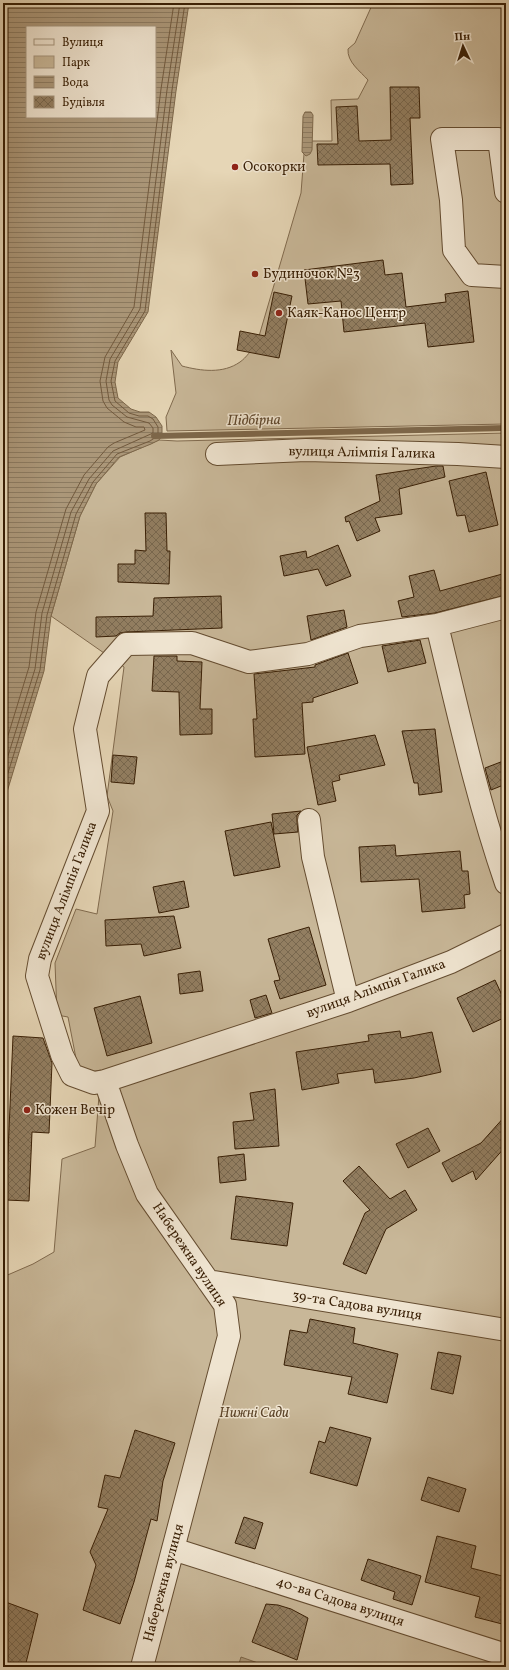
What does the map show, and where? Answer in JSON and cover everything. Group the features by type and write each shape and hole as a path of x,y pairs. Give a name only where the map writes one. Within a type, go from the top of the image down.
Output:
{"street":[{"path":"506,192 499,139 442,139 451,200 454,250 472,275 506,277"},
{"name":"вулиця Алімпія Галика","path":"217,454 306,450 458,454 506,457"},
{"name":"вулиця Алімпія Галика","path":"506,607 437,626 360,636 308,654 249,662 192,643 126,644 98,676 86,729 98,811 40,959 37,976 62,1055 72,1075 94,1083 105,1081 348,1002 451,962 506,935"},
{"path":"437,626 491,839 506,883"},
{"path":"309,820 314,857 348,1002"},
{"name":"Набережна вулиця","path":"105,1081 127,1145 147,1194 225,1305 229,1336 142,1667"},
{"name":"39-та Садова вулиця","path":"208,1281 506,1330"},
{"name":"40-ва Садова вулиця","path":"173,1549 506,1655"}],"green space":[{"path":"373,3 506,3 506,424 167,431 166,417 176,393 171,350 182,366 204,370 219,370 233,366 240,362 247,356 257,343 301,193 305,141 332,141 331,100 358,99 368,80 352,62 348,54 348,49 355,43"},
{"name":"Нижні Сади","path":"506,433 506,1667 3,1667 3,1277 33,1264 54,1252 62,1159 95,1147 101,1070 79,1074 68,1017 57,1015 55,963 76,909 97,914 113,811 107,796 124,667 51,616 80,516 96,484 120,457 159,440 177,441"}],"water":[{"path":"3,3 189,3 176,91 148,312 118,362 115,382 118,398 131,409 140,412 149,412 156,417 162,426 162,436 159,440 151,444 119,457 96,484 80,516 51,616 44,671 3,805"},
{"path":"305,112 311,112 313,115 312,150 310,154 306,156 302,152 303,116"},
{"path":"241,1657 258,1663 257,1667 238,1667"}],"building":[{"path":"390,87 419,87 420,118 410,118 413,184 391,185 390,164 318,165 317,144 338,144 336,107 357,106 359,141 391,140"},
{"path":"383,260 385,275 402,273 406,307 446,302 445,294 468,291 474,342 428,347 425,323 344,332 341,301 308,304 304,270"},
{"name":"Каяк-Каноє Центр","path":"274,292 292,296 279,358 237,350 240,331 265,336"},
{"path":"443,466 445,477 399,489 402,514 375,518 380,531 357,541 349,521 346,522 345,517 380,501 376,475"},
{"path":"486,472 498,525 469,532 465,515 457,516 449,481"},
{"path":"145,513 166,513 167,551 170,551 169,584 118,582 118,564 135,564 135,550 146,551"},
{"path":"338,545 351,576 326,586 318,569 284,576 280,556 306,551 307,558"},
{"path":"434,570 440,591 506,573 506,595 435,613 402,617 398,601 414,597 409,576"},
{"path":"221,596 222,628 126,632 120,633 116,636 96,637 96,617 153,616 154,598"},
{"path":"344,610 347,627 311,640 307,616"},
{"path":"420,640 426,663 388,672 382,646"},
{"path":"348,653 358,683 313,698 313,702 302,703 305,754 255,757 253,719 257,719 254,674 315,667 315,665"},
{"path":"154,656 177,656 177,661 202,662 200,709 212,709 212,734 180,735 179,692 152,691"},
{"path":"435,729 442,792 419,795 418,783 414,783 402,731"},
{"path":"375,735 385,765 339,775 340,780 332,782 336,801 318,805 307,747"},
{"path":"113,755 137,757 134,784 111,782"},
{"path":"506,760 506,784 491,790 485,768"},
{"path":"301,811 297,815 298,832 274,834 272,814"},
{"path":"271,822 280,867 234,876 225,831"},
{"path":"395,845 396,856 460,851 462,871 468,871 470,894 464,895 465,908 422,912 419,879 361,882 359,847"},
{"path":"184,881 189,907 159,913 153,887"},
{"path":"174,916 181,948 144,956 141,944 106,946 105,920"},
{"path":"309,927 326,985 280,999 274,981 280,980 268,939"},
{"path":"200,971 203,991 180,994 178,974"},
{"path":"495,980 506,1004 506,1017 473,1032 457,998"},
{"path":"266,995 272,1013 255,1018 250,1000"},
{"path":"140,996 152,1043 107,1056 94,1008"},
{"path":"400,1031 401,1038 432,1032 441,1072 414,1078 375,1083 373,1069 337,1074 339,1083 302,1090 296,1052 369,1041 368,1035"},
{"path":"13,1036 43,1038 52,1063 49,1133 32,1132 29,1201 6,1200"},
{"path":"275,1089 279,1146 235,1149 233,1122 254,1120 250,1093"},
{"path":"506,1115 506,1146 476,1180 473,1171 452,1182 442,1163 481,1143"},
{"path":"428,1128 440,1151 408,1168 396,1144"},
{"path":"244,1154 246,1180 220,1183 218,1157"},
{"path":"359,1166 390,1199 405,1190 417,1210 386,1229 366,1274 343,1264 365,1213 370,1210 343,1181"},
{"path":"236,1196 293,1203 287,1246 231,1239"},
{"path":"310,1319 355,1328 353,1343 398,1354 387,1403 348,1394 352,1377 284,1365 290,1330 307,1333"},
{"path":"438,1352 461,1356 453,1394 431,1389"},
{"path":"330,1427 371,1438 357,1486 310,1473 319,1441 325,1443"},
{"path":"135,1430 175,1443 163,1481 157,1521 151,1519 134,1582 120,1624 83,1610 96,1565 90,1552 108,1509 98,1507 105,1475 120,1478"},
{"path":"428,1477 466,1489 459,1512 421,1500"},
{"path":"244,1517 263,1523 255,1549 235,1543"},
{"path":"437,1536 476,1546 471,1568 506,1577 506,1625 475,1617 480,1597 425,1582"},
{"path":"368,1559 421,1576 412,1605 393,1599 395,1592 361,1580"},
{"path":"3,1601 38,1614 25,1667 10,1667 3,1665"},
{"path":"266,1604 278,1605 291,1609 308,1618 297,1660 252,1642"}],"waterway":[{"name":"Підбірна","path":"154,436 506,428"}],"place":[{"name":"Осокорки","path":"235,167"},
{"name":"Будиночок №3","path":"255,274"},
{"name":"Каяк-Каноє Центр","path":"279,313"},
{"name":"Кожен Вечір","path":"27,1110"}]}
